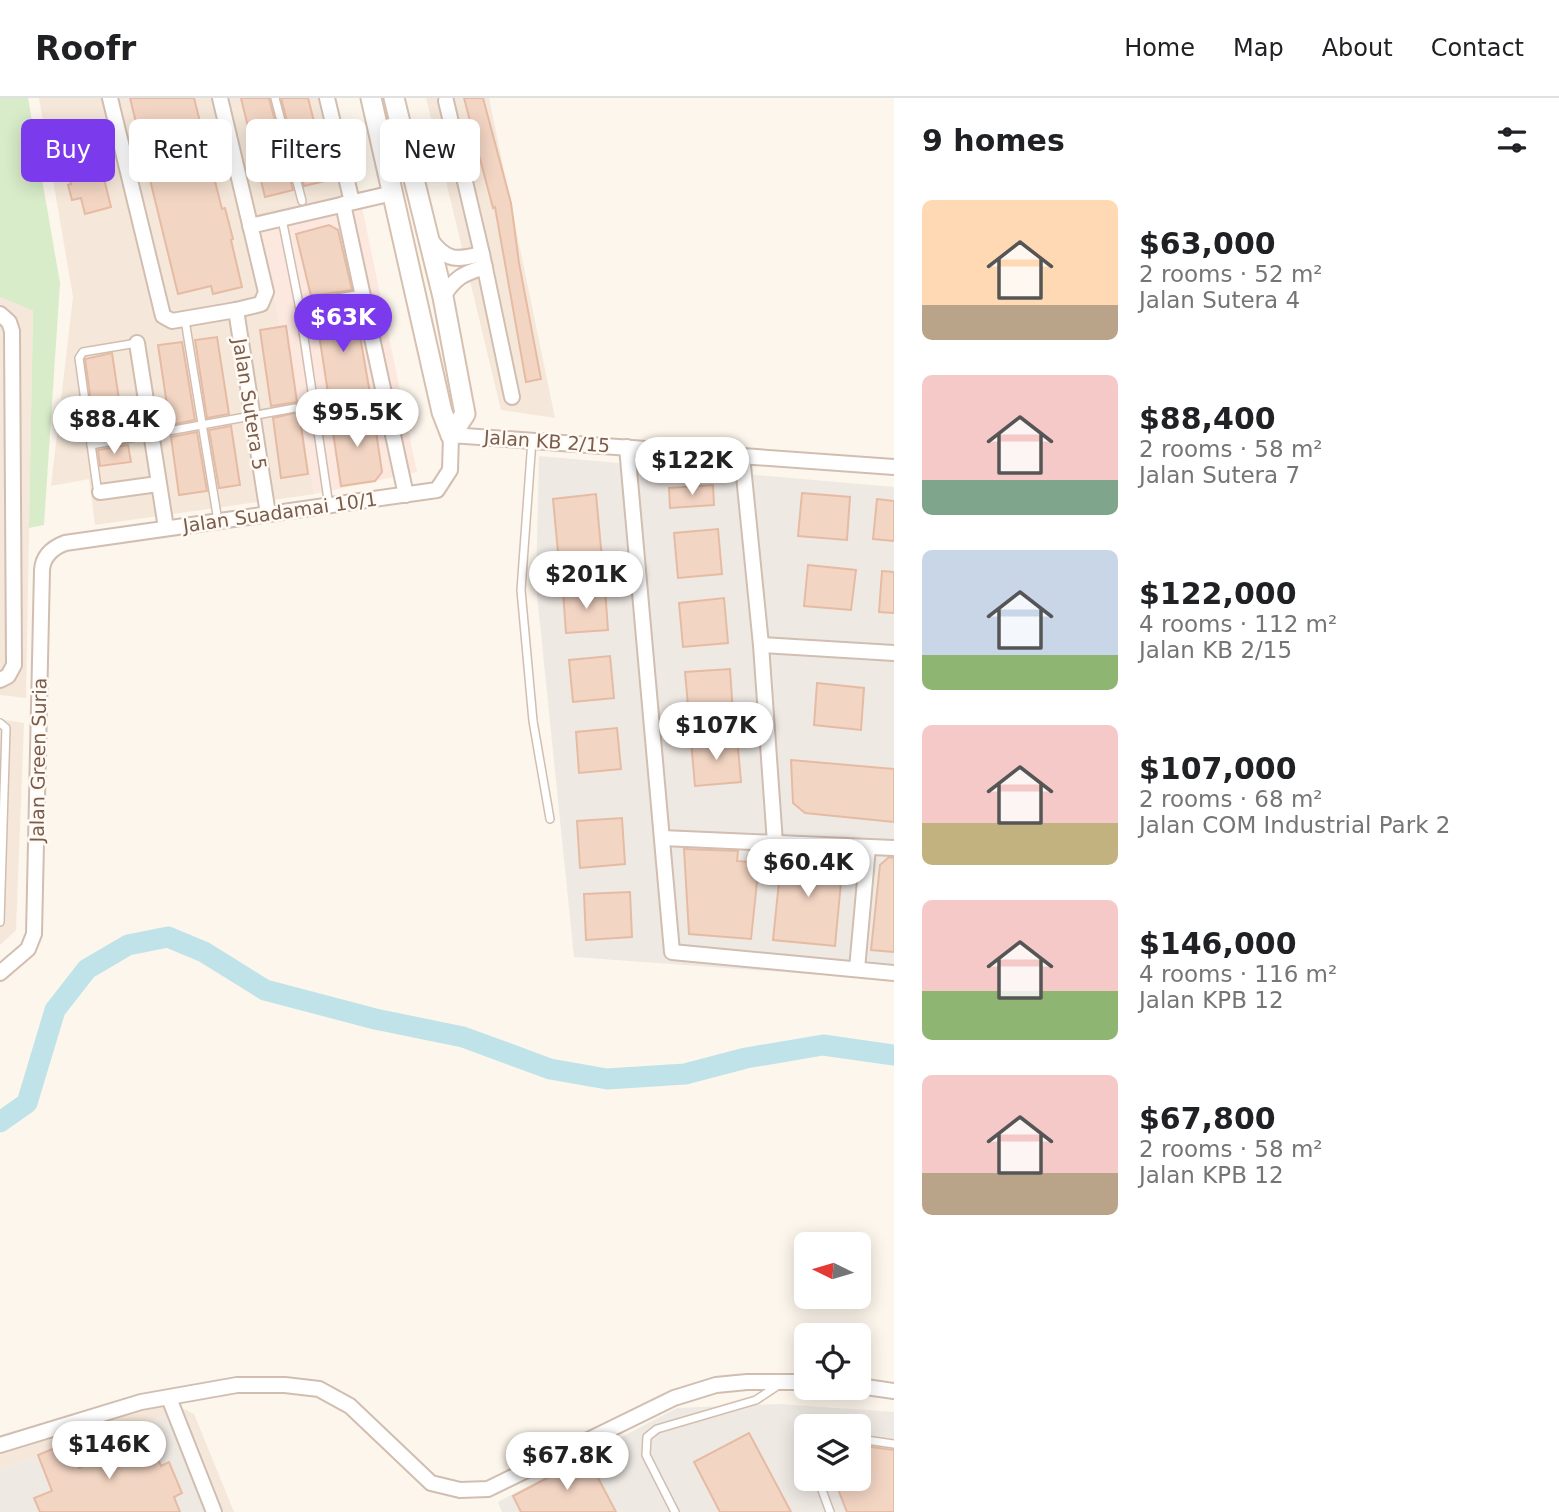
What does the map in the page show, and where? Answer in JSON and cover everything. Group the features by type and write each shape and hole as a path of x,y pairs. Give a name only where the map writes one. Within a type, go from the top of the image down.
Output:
{"street":[{"path":"110,98 163,316 172,321 261,304 266,292 220,98"},
{"path":"327,98 348,199 363,294 406,495"},
{"name":"Jalan Suadamai 10/1","path":"65,543 165,522 218,521 437,491 444,481 450,470 452,435 442,412 371,98"},
{"name":"Jalan Suadamai 10/1","path":"394,98 443,296 466,414 452,435"},
{"path":"446,101 512,397"},
{"path":"250,226 348,199 393,193"},
{"path":"429,238 440,252 452,258 483,260"},
{"path":"443,296 456,278 483,260"},
{"name":"Jalan Sutera 5","path":"236,310 268,514"},
{"path":"0,314 9,322 12,331 14,568 14,666 8,676 0,680"},
{"path":"136,343 165,522"},
{"name":"Jalan KB 2/15","path":"452,435 894,467"},
{"path":"627,447 672,951 894,973"},
{"path":"742,456 761,645 775,843"},
{"path":"100,492 158,484"},
{"name":"Jalan Green Suria","path":"0,973 20,957 33,941 42,569 43,560 49,553 65,543"},
{"path":"761,645 894,653"},
{"path":"662,838 894,848"},
{"path":"857,969 869,847"},
{"path":"0,1446 141,1402 237,1385 285,1385 319,1389 350,1406 431,1483 460,1490 488,1489 674,1398 716,1385 794,1381"},
{"path":"871,1388 894,1391"},
{"path":"169,1398 214,1512"}],"lane":[{"path":"275,98 302,201"},
{"path":"282,218 299,304 329,506"},
{"path":"299,304 363,294"},
{"path":"185,320 218,521"},
{"path":"100,492 79,358 83,352 136,343"},
{"path":"315,415 386,403"},
{"path":"91,445 295,408"},
{"path":"532,440 521,590 533,721 551,819"},
{"path":"0,723 6,728 0,922"},
{"path":"675,1512 646,1455 647,1437 657,1429 756,1400 784,1381"},
{"path":"871,1441 894,1444"},
{"path":"822,1491 830,1512"}],"shaded area":[{"path":"39,98 336,98 341,119 246,119 246,182 356,182 362,207 260,229 315,494 95,525 89,479 51,486 73,297 53,182 115,182 115,119 43,119"},
{"path":"426,98 489,98 555,418 501,410 446,182 480,182 480,119 431,119"},
{"path":"362,207 417,472 315,494 260,229"},
{"path":"0,297 33,311 26,698 0,695"},
{"path":"539,456 894,487 894,980 574,957 536,585"},
{"path":"0,719 24,723 16,930 0,945"},
{"path":"147,1392 194,1414 234,1512 224,1512 184,1410 0,1469 0,1440"},
{"path":"779,1404 894,1412 894,1512 502,1512 498,1502 677,1408"},
{"path":"184,1410 224,1512 0,1512 0,1469"}],"green space":[{"path":"0,98 28,98 32,119 21,119 21,182 43,182 60,283 44,525 29,528 33,311 0,297"}],"building":[{"path":"130,98 194,98 199,119 135,119"},
{"path":"241,98 269,98 274,119 246,119"},
{"path":"281,98 308,98 313,119 286,119"},
{"path":"464,98 483,98 511,203 519,263 541,379 526,382 495,207 493,208 480,159 480,119 470,119"},
{"path":"105,182 111,207 85,214 81,198 72,200 68,185"},
{"path":"151,182 215,182 233,239 231,240 242,287 213,294 211,286 178,294"},
{"path":"261,182 291,182 293,190 265,197"},
{"path":"303,182 321,182 304,186"},
{"path":"329,225 338,230 352,290 311,296 296,234"},
{"path":"354,302 371,399 330,406 315,308"},
{"path":"286,326 297,402 271,406 260,330"},
{"path":"217,337 229,414 207,418 195,340"},
{"path":"182,342 195,420 170,425 158,345"},
{"path":"112,353 124,433 96,438 85,359"},
{"path":"373,411 382,472 375,481 341,486 331,419"},
{"path":"299,412 308,474 281,478 273,418"},
{"path":"231,426 240,485 219,488 209,430"},
{"path":"197,432 207,491 179,495 171,437"},
{"path":"128,445 131,462 100,466 98,450"},
{"path":"713,485 714,505 670,508 669,488"},
{"path":"802,493 850,497 847,540 798,536"},
{"path":"596,494 602,559 559,563 553,499"},
{"path":"877,499 894,501 894,541 873,539"},
{"path":"718,529 722,574 678,578 674,533"},
{"path":"808,565 856,570 851,610 804,606"},
{"path":"882,571 894,572 894,613 879,612"},
{"path":"605,588 608,630 566,633 563,591"},
{"path":"724,598 728,643 683,647 679,603"},
{"path":"610,656 614,698 573,702 569,660"},
{"path":"730,669 733,713 689,717 685,672"},
{"path":"817,683 864,688 861,730 814,725"},
{"path":"617,728 621,769 579,773 576,732"},
{"path":"737,737 741,782 695,786 691,741"},
{"path":"791,760 894,769 894,822 805,813 793,803"},
{"path":"622,818 625,864 580,868 577,821"},
{"path":"684,849 738,851 737,861 759,863 751,939 689,934"},
{"path":"782,853 838,855 843,861 835,946 773,940"},
{"path":"889,857 894,858 894,952 871,950 880,865"},
{"path":"630,892 632,937 586,940 584,894"},
{"path":"749,1433 791,1512 720,1512 694,1462"},
{"path":"119,1434 127,1452 151,1441 161,1466 169,1462 182,1493 174,1497 180,1512 40,1512 34,1498 52,1491 38,1455 69,1442 79,1468 105,1457 99,1442"},
{"path":"871,1447 894,1450 894,1512 847,1512 839,1491 871,1491"},
{"path":"587,1457 616,1512 521,1512 513,1496"}],"waterway":[{"path":"0,1122 27,1103 55,1010 87,969 128,945 168,937 204,952 265,990 375,1019 463,1037 550,1069 607,1079 685,1074 746,1058 823,1045 894,1055"}]}
